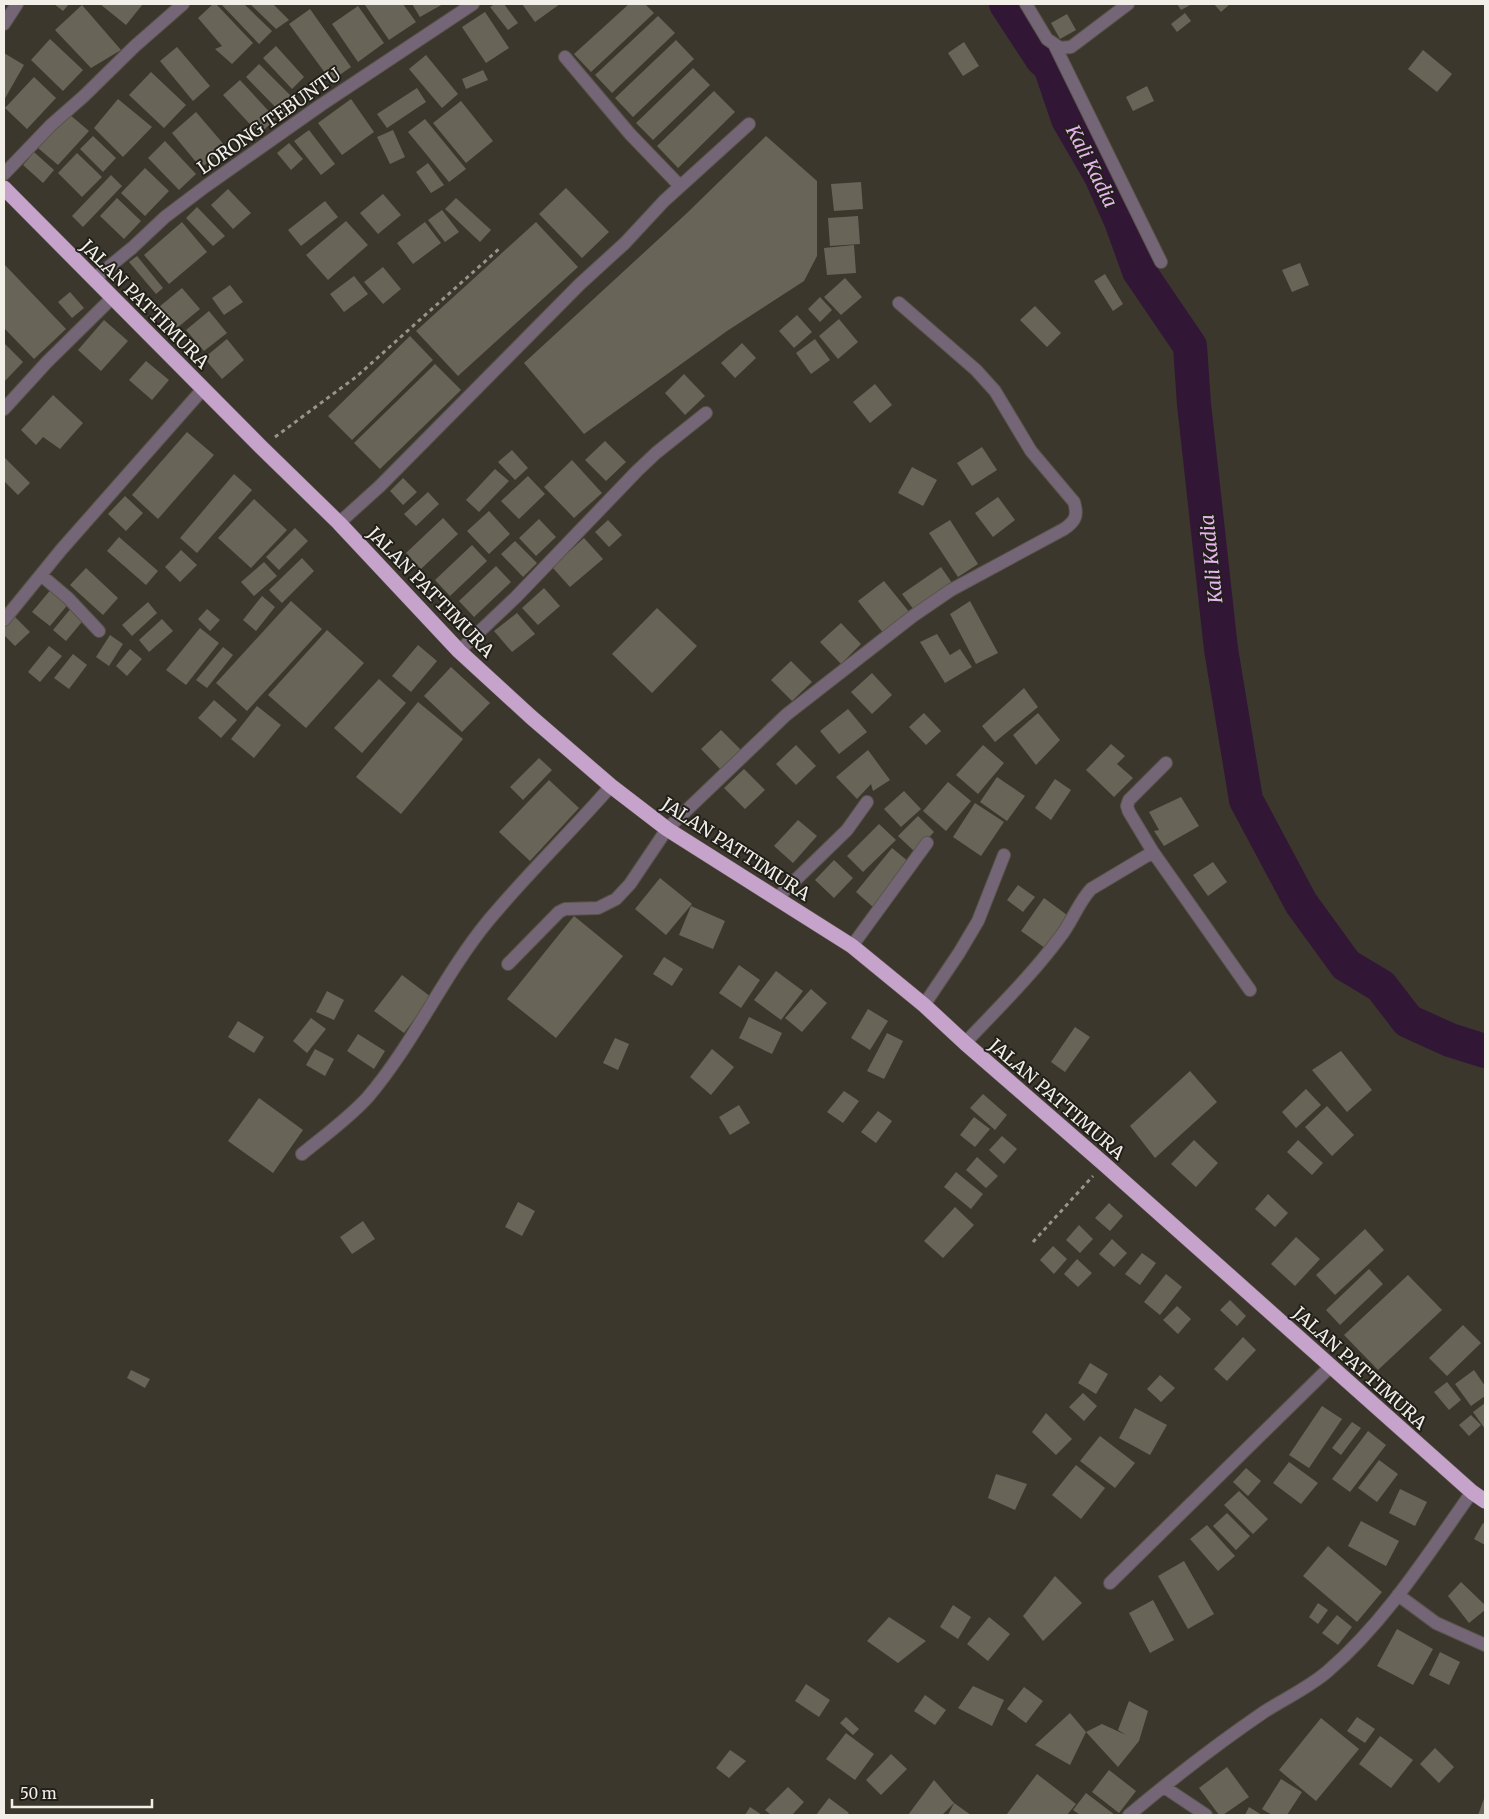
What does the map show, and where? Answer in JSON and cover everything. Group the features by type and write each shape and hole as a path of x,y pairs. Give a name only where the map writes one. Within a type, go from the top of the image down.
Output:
{"highway":[{"name":"JALAN PATTIMURA","path":"4,188 339,523 459,651 611,786 667,829 852,946 924,1005 1472,1492 1485,1501"}],"street":[{"path":"4,24 17,4"},
{"path":"4,174 51,125 182,4"},
{"name":"LORONG TEBUNTU","path":"94,279 132,248 165,217 206,186 321,105 473,4"},
{"path":"1026,4 1047,39 1060,48 1071,47 1128,4"},
{"path":"1055,46 1161,262"},
{"path":"566,57 630,134 680,186"},
{"path":"339,523 380,486 580,284 625,243 664,201 749,124"},
{"path":"4,409 47,362 112,298"},
{"path":"508,964 559,912 565,909 598,908 616,899 630,884 667,829 786,715 913,616 951,590 1064,529 1075,519 1077,511 1074,502 1031,451 995,391 976,370 899,303"},
{"path":"4,620 112,491 203,389"},
{"path":"459,651 516,597 637,471 656,453 706,413"},
{"path":"41,575 68,598 99,631"},
{"path":"1166,763 1129,800 1127,806 1129,812 1153,852 1250,990"},
{"path":"302,1154 366,1098 382,1079 418,1027 457,963 488,921 611,786"},
{"path":"777,898 847,830 867,802"},
{"path":"852,946 927,843"},
{"path":"965,1043 1062,936 1084,897 1091,889 1153,852"},
{"path":"924,1005 978,921 1004,855"},
{"path":"1110,1583 1330,1366"},
{"path":"1129,1815 1183,1770 1264,1712 1326,1673 1360,1640 1398,1595 1472,1492"},
{"path":"1398,1595 1436,1623 1485,1646"},
{"path":"1164,1787 1206,1815"}],"path":[{"path":"261,447 356,377 500,248"},
{"path":"1033,1242 1104,1164"}],"building":[{"path":"54,4 69,4 63,11"},
{"path":"100,4 143,4 126,25"},
{"path":"213,4 216,4 253,43 232,64 215,49 222,46 198,18"},
{"path":"221,4 244,4 272,31 259,44"},
{"path":"250,4 273,4 289,20 276,29"},
{"path":"403,4 416,22 389,40 365,5"},
{"path":"412,4 443,4 420,17"},
{"path":"495,4 504,4 518,23 508,30 490,7"},
{"path":"522,4 560,4 535,22"},
{"path":"629,4 645,4 654,13 591,72 574,54"},
{"path":"1177,4 1192,4 1181,10"},
{"path":"1214,4 1230,4 1221,12"},
{"path":"82,5 121,50 91,68 55,30"},
{"path":"358,6 384,43 358,62 332,24"},
{"path":"310,9 351,67 331,81 289,24"},
{"path":"485,12 509,48 486,63 462,27"},
{"path":"1185,13 1191,21 1177,32 1171,24"},
{"path":"1067,14 1076,30 1060,39 1051,23"},
{"path":"658,16 675,33 612,93 595,75"},
{"path":"50,39 83,70 63,91 31,60"},
{"path":"676,40 694,59 633,117 615,98"},
{"path":"964,42 979,66 963,76 948,53"},
{"path":"276,46 304,77 292,89 263,58"},
{"path":"177,47 210,86 193,101 160,61"},
{"path":"1423,50 1452,74 1437,92 1408,69"},
{"path":"4,53 24,65 4,100"},
{"path":"426,55 458,94 442,108 409,69"},
{"path":"259,64 300,105 286,118 246,77"},
{"path":"693,68 710,85 653,140 636,123"},
{"path":"483,70 488,80 466,89 462,79"},
{"path":"151,72 186,105 164,128 129,95"},
{"path":"34,77 56,98 27,129 5,108"},
{"path":"240,80 276,119 259,134 223,95"},
{"path":"1147,86 1154,101 1133,111 1126,97"},
{"path":"417,88 426,102 387,128 377,114"},
{"path":"714,91 735,112 678,168 657,146"},
{"path":"118,99 152,127 123,157 94,128"},
{"path":"351,99 374,132 342,155 318,123"},
{"path":"461,101 493,141 466,163 433,123"},
{"path":"196,112 226,147 201,168 172,133"},
{"path":"69,114 89,131 58,165 38,148"},
{"path":"425,119 466,169 449,182 408,132"},
{"path":"309,130 335,164 321,175 294,141"},
{"path":"393,130 405,157 390,164 377,137"},
{"path":"93,136 116,158 103,172 80,149"},
{"path":"766,136 817,181 817,256 804,281 727,331 584,434 524,363 687,213"},
{"path":"165,141 196,174 179,190 148,158"},
{"path":"289,143 303,159 291,170 277,153"},
{"path":"34,152 54,170 43,183 23,165"},
{"path":"77,153 102,177 82,197 58,173"},
{"path":"428,163 444,185 431,193 416,172"},
{"path":"145,168 169,191 145,216 121,193"},
{"path":"111,175 122,186 83,227 72,216"},
{"path":"861,182 863,209 834,211 831,184"},
{"path":"566,188 609,232 582,258 539,214"},
{"path":"228,189 251,213 233,229 211,205"},
{"path":"383,194 401,215 378,234 360,213"},
{"path":"117,198 141,221 124,239 100,216"},
{"path":"456,198 491,230 480,242 445,209"},
{"path":"325,201 338,217 301,246 288,230"},
{"path":"197,207 225,236 213,246 186,218"},
{"path":"442,210 459,232 445,242 428,220"},
{"path":"858,216 860,244 830,246 828,218"},
{"path":"346,221 368,245 328,280 306,255"},
{"path":"182,222 207,252 169,284 144,255"},
{"path":"425,222 441,243 413,264 397,243"},
{"path":"536,222 578,267 458,376 416,331"},
{"path":"854,245 856,273 827,275 824,248"},
{"path":"137,256 163,288 156,294 129,262"},
{"path":"1300,263 1309,285 1292,292 1282,270"},
{"path":"4,264 66,329 34,359 4,328"},
{"path":"383,267 401,289 383,304 364,282"},
{"path":"1105,274 1123,304 1113,311 1094,281"},
{"path":"354,276 368,294 344,312 330,294"},
{"path":"845,278 862,297 841,315 824,297"},
{"path":"230,285 243,302 224,315 212,298"},
{"path":"182,288 200,309 177,328 159,307"},
{"path":"70,292 84,308 72,318 58,302"},
{"path":"820,297 832,310 820,322 808,309"},
{"path":"1035,306 1061,333 1047,347 1020,320"},
{"path":"209,311 227,333 204,351 186,330"},
{"path":"797,315 812,332 794,348 779,331"},
{"path":"839,319 858,342 838,359 819,336"},
{"path":"104,320 128,341 101,371 78,350"},
{"path":"410,336 433,360 352,440 328,416"},
{"path":"227,339 244,360 222,379 204,358"},
{"path":"815,339 830,360 811,374 796,353"},
{"path":"4,343 23,362 4,382"},
{"path":"742,343 756,358 735,378 721,363"},
{"path":"146,361 169,380 152,400 129,380"},
{"path":"435,364 461,390 380,469 354,443"},
{"path":"684,374 705,396 685,415 665,393"},
{"path":"875,384 892,405 870,423 853,402"},
{"path":"53,395 83,423 60,449 43,437 36,445 21,430"},
{"path":"187,432 214,455 158,519 132,495"},
{"path":"605,441 626,462 606,481 585,460"},
{"path":"982,447 997,470 972,486 957,463"},
{"path":"512,450 528,468 515,480 498,462"},
{"path":"4,457 30,483 18,495 4,481"},
{"path":"572,460 602,493 574,518 544,487"},
{"path":"912,467 937,480 923,506 898,493"},
{"path":"495,469 509,481 479,512 466,500"},
{"path":"234,474 252,490 197,553 180,538"},
{"path":"528,476 545,494 519,519 501,501"},
{"path":"403,478 417,492 403,505 390,491"},
{"path":"428,492 439,504 416,526 404,514"},
{"path":"125,496 143,513 126,531 108,514"},
{"path":"998,497 1015,520 993,537 975,513"},
{"path":"254,499 287,530 251,568 218,538"},
{"path":"489,511 510,534 489,554 467,531"},
{"path":"443,518 458,534 421,569 406,553"},
{"path":"539,519 556,537 536,556 519,538"},
{"path":"608,520 622,535 609,547 595,532"},
{"path":"950,520 978,564 958,577 929,533"},
{"path":"295,528 308,541 279,570 266,557"},
{"path":"119,537 158,571 146,585 107,551"},
{"path":"584,538 603,559 570,587 552,567"},
{"path":"515,541 537,563 523,577 501,554"},
{"path":"472,545 487,561 450,596 435,580"},
{"path":"181,550 197,565 180,582 165,567"},
{"path":"302,558 314,571 282,603 269,590"},
{"path":"264,562 277,576 254,596 241,582"},
{"path":"496,566 511,582 474,617 459,601"},
{"path":"941,567 952,583 914,610 902,594"},
{"path":"86,568 118,598 103,615 70,585"},
{"path":"884,581 910,613 884,634 858,601"},
{"path":"53,587 70,602 50,626 32,612"},
{"path":"544,588 560,606 538,625 522,608"},
{"path":"262,596 275,607 256,631 243,620"},
{"path":"291,601 322,629 247,711 216,683"},
{"path":"970,601 998,653 976,664 950,614"},
{"path":"148,602 157,613 132,636 122,625"},
{"path":"72,607 86,617 66,641 53,630"},
{"path":"657,608 697,646 652,693 612,654"},
{"path":"207,609 220,620 210,631 198,619"},
{"path":"517,613 535,634 512,652 494,631"},
{"path":"14,616 30,632 15,646 4,635 4,625"},
{"path":"162,619 173,631 149,652 139,640"},
{"path":"841,623 861,644 841,664 820,642"},
{"path":"200,628 219,643 186,685 166,670"},
{"path":"327,630 364,663 306,728 268,695"},
{"path":"937,634 950,655 960,649 972,667 945,683 920,642"},
{"path":"110,635 123,644 109,666 96,657"},
{"path":"418,645 437,661 411,692 392,676"},
{"path":"49,646 62,656 40,682 28,672"},
{"path":"223,647 233,655 207,688 196,680"},
{"path":"130,649 142,659 127,676 116,666"},
{"path":"73,654 87,665 69,689 54,678"},
{"path":"791,661 812,682 792,701 771,680"},
{"path":"451,667 490,703 462,732 424,696"},
{"path":"872,673 892,695 872,714 851,692"},
{"path":"379,679 406,703 362,753 334,728"},
{"path":"1024,688 1038,707 995,742 982,726"},
{"path":"214,700 237,720 221,738 198,718"},
{"path":"418,702 463,739 401,814 356,777"},
{"path":"257,706 281,725 254,758 231,739"},
{"path":"848,709 867,732 839,754 820,731"},
{"path":"924,713 941,731 926,745 909,727"},
{"path":"1038,713 1060,740 1036,765 1013,735"},
{"path":"721,730 742,751 722,771 701,749"},
{"path":"1111,744 1125,756 1117,764 1133,778 1114,797 1086,770"},
{"path":"796,745 816,766 796,785 776,764"},
{"path":"983,745 1004,763 978,794 956,775"},
{"path":"868,750 890,780 873,791 871,784 857,799 836,777"},
{"path":"539,758 552,770 523,800 510,787"},
{"path":"744,769 765,790 745,809 724,788"},
{"path":"997,777 1025,796 1007,821 980,802"},
{"path":"1055,779 1071,790 1051,820 1035,808"},
{"path":"549,780 579,808 530,861 499,832"},
{"path":"948,782 971,801 946,831 923,811"},
{"path":"904,791 921,809 901,827 884,809"},
{"path":"1181,797 1199,826 1164,846 1154,831 1159,830 1149,812"},
{"path":"975,803 1004,822 981,856 953,837"},
{"path":"918,816 934,832 915,852 898,836"},
{"path":"798,820 817,836 793,863 774,846"},
{"path":"879,824 896,840 863,872 847,856"},
{"path":"892,848 909,862 873,907 856,892"},
{"path":"834,860 853,878 834,898 815,880"},
{"path":"1213,862 1227,882 1208,896 1193,875"},
{"path":"660,878 692,904 666,935 635,909"},
{"path":"1018,885 1035,897 1023,912 1007,900"},
{"path":"1044,898 1067,915 1045,948 1021,931"},
{"path":"691,906 725,921 713,949 679,935"},
{"path":"574,916 623,956 556,1038 507,999"},
{"path":"664,957 683,969 672,986 653,974"},
{"path":"739,965 760,980 741,1008 719,993"},
{"path":"776,971 803,991 781,1020 754,1000"},
{"path":"402,975 431,997 404,1033 374,1011"},
{"path":"811,989 827,1003 802,1032 785,1018"},
{"path":"327,991 344,1000 334,1020 316,1012"},
{"path":"868,1009 888,1021 870,1050 851,1038"},
{"path":"749,1017 782,1033 772,1054 739,1038"},
{"path":"311,1018 326,1029 307,1053 293,1041"},
{"path":"238,1021 264,1037 254,1053 228,1037"},
{"path":"1075,1027 1090,1037 1065,1072 1051,1062"},
{"path":"887,1033 903,1041 884,1079 867,1071"},
{"path":"358,1034 385,1051 374,1069 347,1051"},
{"path":"615,1038 629,1044 618,1070 603,1063"},
{"path":"315,1049 334,1059 325,1076 306,1065"},
{"path":"712,1049 734,1067 711,1095 690,1077"},
{"path":"1341,1051 1372,1090 1347,1112 1312,1070"},
{"path":"1190,1071 1217,1102 1155,1158 1130,1126"},
{"path":"1306,1089 1321,1105 1296,1128 1282,1112"},
{"path":"844,1091 859,1101 843,1123 827,1112"},
{"path":"983,1094 1007,1115 995,1130 970,1108"},
{"path":"259,1098 303,1130 273,1173 228,1141"},
{"path":"739,1105 750,1123 730,1135 719,1117"},
{"path":"1327,1106 1354,1135 1332,1156 1305,1127"},
{"path":"878,1111 892,1121 876,1143 861,1132"},
{"path":"974,1117 990,1129 975,1147 960,1135"},
{"path":"1002,1136 1017,1149 1004,1164 989,1150"},
{"path":"1194,1140 1218,1163 1196,1187 1171,1164"},
{"path":"1298,1140 1323,1163 1312,1175 1287,1152"},
{"path":"977,1157 998,1176 986,1188 966,1170"},
{"path":"956,1172 983,1194 971,1209 944,1187"},
{"path":"1268,1194 1288,1213 1275,1227 1255,1209"},
{"path":"518,1202 535,1211 522,1236 505,1227"},
{"path":"1109,1203 1123,1216 1110,1231 1095,1218"},
{"path":"955,1207 974,1225 943,1258 924,1241"},
{"path":"363,1221 375,1239 352,1254 340,1237"},
{"path":"1079,1225 1093,1239 1080,1253 1066,1240"},
{"path":"1365,1229 1384,1250 1335,1295 1316,1275"},
{"path":"1296,1237 1320,1259 1295,1286 1271,1264"},
{"path":"1112,1239 1127,1253 1114,1267 1099,1254"},
{"path":"1053,1246 1067,1259 1054,1274 1040,1260"},
{"path":"1142,1253 1156,1263 1140,1285 1125,1274"},
{"path":"1077,1259 1092,1273 1078,1287 1064,1274"},
{"path":"1369,1269 1383,1284 1340,1325 1326,1310"},
{"path":"1166,1274 1182,1287 1160,1315 1144,1302"},
{"path":"1408,1275 1442,1310 1378,1370 1344,1335"},
{"path":"1230,1300 1246,1316 1237,1326 1220,1310"},
{"path":"1177,1306 1191,1319 1178,1334 1163,1320"},
{"path":"1463,1325 1481,1343 1447,1376 1429,1358"},
{"path":"1243,1337 1256,1350 1227,1381 1214,1369"},
{"path":"1090,1363 1108,1374 1096,1394 1078,1383"},
{"path":"131,1370 150,1379 145,1388 127,1378"},
{"path":"1474,1370 1485,1386 1485,1396 1471,1406 1455,1384"},
{"path":"1160,1375 1175,1388 1161,1402 1147,1389"},
{"path":"1447,1382 1461,1400 1449,1410 1434,1392"},
{"path":"1083,1393 1097,1406 1084,1421 1069,1407"},
{"path":"1485,1403 1485,1429 1473,1412"},
{"path":"1322,1406 1342,1419 1309,1468 1289,1455"},
{"path":"1135,1408 1167,1425 1150,1455 1119,1438"},
{"path":"1046,1413 1072,1439 1056,1455 1032,1432"},
{"path":"1471,1415 1481,1425 1469,1436 1459,1425"},
{"path":"1352,1422 1361,1428 1341,1455 1332,1448"},
{"path":"1368,1431 1386,1445 1350,1492 1332,1479"},
{"path":"1100,1436 1135,1463 1115,1488 1080,1461"},
{"path":"1379,1460 1398,1474 1377,1502 1358,1488"},
{"path":"1289,1462 1318,1483 1301,1504 1273,1483"},
{"path":"1076,1465 1105,1488 1081,1519 1052,1495"},
{"path":"1246,1468 1261,1481 1248,1496 1233,1482"},
{"path":"996,1474 1027,1484 1015,1510 988,1498"},
{"path":"1400,1489 1427,1502 1415,1526 1389,1513"},
{"path":"1239,1491 1268,1519 1253,1534 1224,1505"},
{"path":"1227,1513 1250,1536 1236,1550 1213,1526"},
{"path":"1361,1521 1399,1541 1386,1566 1348,1546"},
{"path":"1483,1523 1485,1524 1485,1545 1474,1539"},
{"path":"1207,1525 1235,1556 1218,1571 1190,1539"},
{"path":"1328,1546 1382,1592 1357,1622 1303,1576"},
{"path":"1184,1561 1214,1614 1188,1629 1158,1576"},
{"path":"1055,1576 1082,1603 1043,1641 1023,1616"},
{"path":"1461,1582 1485,1605 1485,1610 1469,1623 1448,1596"},
{"path":"1153,1600 1174,1640 1150,1653 1129,1613"},
{"path":"1318,1603 1328,1610 1318,1624 1309,1617"},
{"path":"953,1605 971,1617 958,1639 940,1627"},
{"path":"1337,1615 1352,1627 1338,1645 1322,1633"},
{"path":"889,1617 926,1641 898,1663 867,1641"},
{"path":"989,1617 1010,1634 988,1661 967,1644"},
{"path":"1397,1629 1433,1649 1413,1685 1377,1666"},
{"path":"1440,1652 1460,1662 1449,1685 1429,1675"},
{"path":"806,1684 830,1700 819,1717 795,1701"},
{"path":"973,1686 1004,1700 992,1726 958,1708"},
{"path":"1024,1687 1043,1701 1026,1723 1007,1709"},
{"path":"925,1695 946,1710 935,1725 914,1711"},
{"path":"1129,1701 1148,1711 1139,1741 1118,1767 1086,1732 1102,1724 1126,1735 1118,1730"},
{"path":"1070,1713 1086,1732 1070,1765 1035,1745"},
{"path":"846,1717 859,1729 853,1735 840,1723"},
{"path":"1357,1717 1375,1729 1365,1743 1347,1731"},
{"path":"1321,1718 1359,1749 1316,1801 1279,1770"},
{"path":"846,1733 874,1754 855,1780 826,1759"},
{"path":"1380,1736 1413,1760 1391,1788 1359,1764"},
{"path":"1435,1748 1454,1767 1439,1783 1420,1764"},
{"path":"730,1750 746,1761 729,1778 716,1768"},
{"path":"891,1754 907,1769 881,1795 866,1780"},
{"path":"1227,1767 1249,1797 1223,1815 1219,1815 1199,1788"},
{"path":"1109,1770 1136,1791 1119,1813 1092,1792"},
{"path":"1037,1774 1076,1804 1067,1815 1007,1814"},
{"path":"1281,1779 1302,1792 1287,1815 1272,1815 1262,1809"},
{"path":"934,1780 954,1803 942,1815 908,1815"},
{"path":"788,1787 804,1802 792,1815 771,1815 765,1810"},
{"path":"1086,1793 1115,1815 1080,1815 1073,1810"},
{"path":"1485,1796 1485,1815 1478,1815"},
{"path":"829,1798 849,1813 847,1815 816,1815"},
{"path":"954,1803 971,1815 948,1815"},
{"path":"750,1807 762,1815 745,1815"},
{"path":"1249,1807 1262,1815 1245,1815"}],"waterway":[{"name":"Kali Kadia","path":"1006,4 1042,59 1050,66 1068,119 1101,176 1121,221 1139,271 1190,346 1194,404 1221,649 1246,800 1301,903 1346,965 1381,986 1408,1021 1450,1040 1485,1051"}]}
